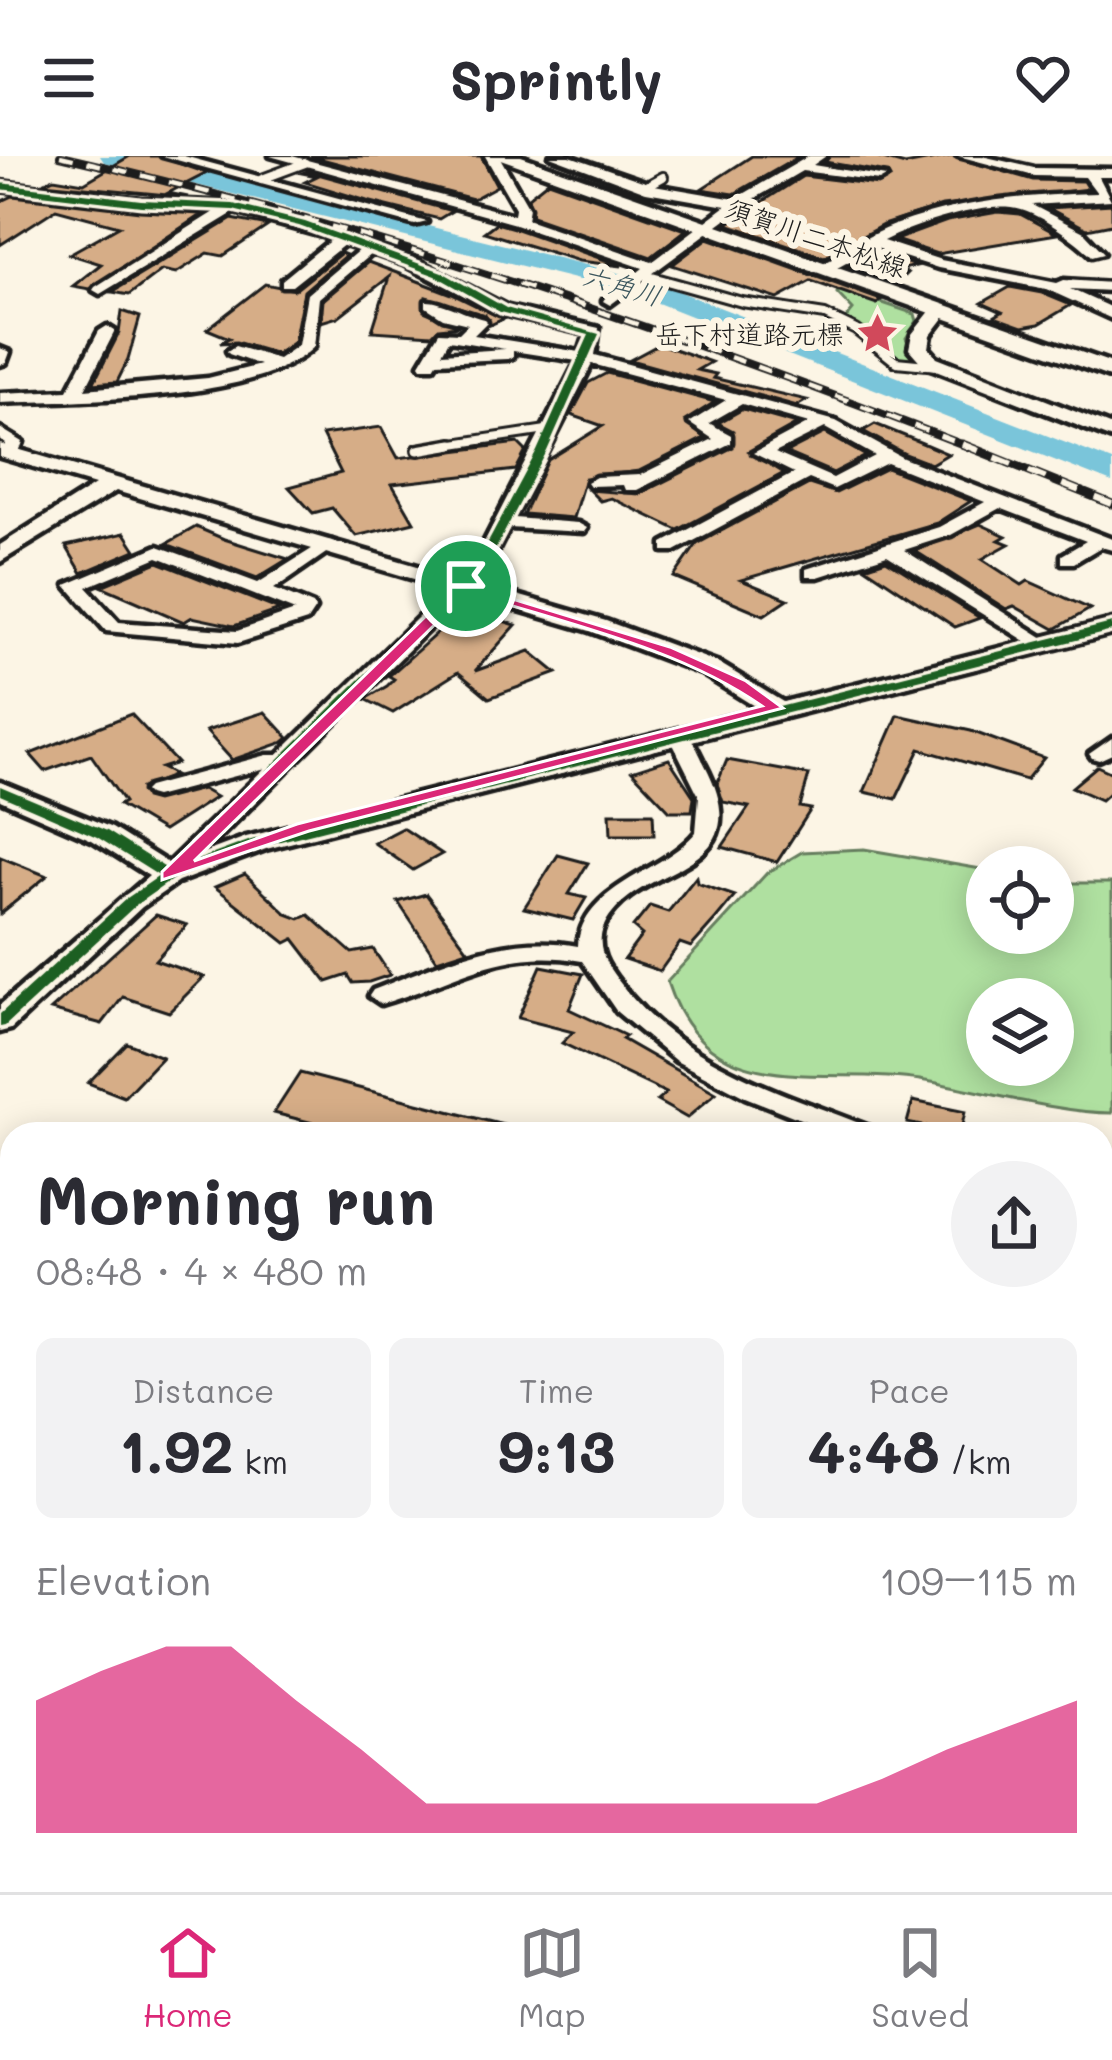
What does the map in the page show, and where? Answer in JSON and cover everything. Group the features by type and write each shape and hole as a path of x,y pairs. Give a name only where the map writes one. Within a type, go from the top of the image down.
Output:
{"main road":[{"name":"須賀川二本松線","path":"502,156 1112,371"}],"street":[{"path":"169,156 420,222"},
{"path":"277,156 520,221 646,273"},
{"path":"304,163 325,156"},
{"path":"492,156 522,208 520,221"},
{"path":"556,156 646,187 737,204"},
{"path":"965,156 1028,171 1112,173"},
{"path":"610,301 704,226 805,160 879,177"},
{"path":"1019,204 1016,181 1028,171"},
{"path":"825,268 899,228 1019,204 1106,197 1090,174"},
{"path":"0,186 141,203 233,207 343,238 439,274 503,310 594,331 587,357 507,523 466,586 168,876 103,925 0,1022"},
{"path":"912,202 958,215"},
{"path":"1019,204 1092,246 1112,237"},
{"path":"100,290 233,207"},
{"path":"287,283 343,238"},
{"path":"872,242 938,264 1050,285 1112,287"},
{"path":"0,398 193,385 274,365 306,346 312,296 370,248"},
{"path":"1050,285 1112,314"},
{"path":"431,304 448,315 479,322 461,339"},
{"path":"942,309 920,344 938,366 1112,434"},
{"path":"76,393 107,331"},
{"path":"515,350 484,359 430,361 444,335 515,350 587,357 741,398 824,422 887,457 1106,543"},
{"path":"236,351 274,365"},
{"path":"596,482 633,483 725,439 697,423 741,398"},
{"path":"824,422 761,453 834,484 887,457"},
{"path":"4,446 664,650 741,684 775,708"},
{"path":"669,547 808,473"},
{"path":"0,555 113,483"},
{"path":"812,572 945,531 1002,500"},
{"path":"507,523 578,528"},
{"path":"1068,560 1106,543"},
{"path":"260,590 326,545"},
{"path":"892,550 1037,643"},
{"path":"158,551 260,590 306,608 300,617 238,637 113,627 75,585 158,551"},
{"path":"836,566 860,585"},
{"path":"168,876 303,828 1112,627"},
{"path":"680,736 710,796 707,833 677,862 604,910 591,930 589,955 639,1025 734,1084 832,1122"},
{"path":"155,791 267,761 283,762"},
{"path":"0,790 102,834 168,876"},
{"path":"374,1000 508,948 531,952 556,947 589,955"}],"lane":[{"path":"262,179 304,163"},
{"path":"646,187 663,178"},
{"path":"646,273 742,302 825,315 856,330 886,357 914,367 938,366"},
{"path":"418,450 553,429"}],"green space":[{"path":"839,288 915,314 917,321 906,338 918,361 896,358 845,320 853,310 837,293"},
{"path":"864,849 966,866 966,954 1074,954 1074,883 1112,883 1112,1113 1042,1105 920,1080 773,1072 740,1064 710,1048 686,1022 667,982 767,873 802,852"}],"building":[{"path":"130,156 158,156 207,173 168,193 188,197 43,183 54,178 84,183"},
{"path":"310,156 481,156 497,186 473,199"},
{"path":"752,156 800,156 734,194 701,189"},
{"path":"830,156 872,156 905,165 951,156 1033,180 1083,181 1088,189 942,206 883,225 824,257 727,224 803,176 878,185 890,178 887,173 825,162"},
{"path":"307,171 452,211 439,219 367,201 305,182 317,176 302,173"},
{"path":"548,181 686,230 651,257 532,216 528,197"},
{"path":"13,196 202,214 89,289 73,286 101,264 69,254 119,226 56,209 0,245 0,202"},
{"path":"1112,204 1112,224 1087,229 1048,208"},
{"path":"998,212 1020,214 1057,234 937,254 895,240 947,221"},
{"path":"232,219 268,226 223,256 208,253 176,273 162,270 129,295 112,292"},
{"path":"496,223 622,266 579,261 484,232"},
{"path":"708,238 881,300 877,304 811,281 778,299 672,265"},
{"path":"873,252 916,266 898,270 907,273 897,283 848,266"},
{"path":"341,253 346,255 304,291 294,342 277,354 236,342 220,343 229,338 207,329 265,284 295,290"},
{"path":"368,262 503,319 490,325 485,315 426,297 424,311 459,326 439,328 432,335 372,331 389,277 338,317 321,322 323,300"},
{"path":"1010,287 1071,305 1039,324 1022,327 994,317 1002,312 982,303"},
{"path":"122,311 140,317 128,360 117,382 93,384 119,333"},
{"path":"660,344 711,362 697,370 716,374 713,378 807,400 797,406 630,360"},
{"path":"607,373 715,402 685,421 704,438 639,471 585,478 573,518 523,514 548,460 603,426 571,415 588,383"},
{"path":"743,409 797,424 749,451 784,473 678,530 611,498 600,501 589,490 639,494 733,447 733,431 718,423"},
{"path":"875,424 948,454 931,464 905,454 863,431"},
{"path":"381,427 398,458 518,443 526,451 516,470 392,484 414,522 356,536 332,508 313,513 289,487 341,473 322,435"},
{"path":"825,433 866,456 833,473 786,453"},
{"path":"887,468 971,501 937,523 741,580 788,599 764,615 674,577 697,544 809,484 836,493"},
{"path":"980,524 1006,536 999,540 1009,544 982,559 1022,585 1028,581 1090,609 1055,629 1014,606 1006,609 915,551"},
{"path":"196,527 288,559 257,578 166,544"},
{"path":"125,533 136,550 82,573 66,546"},
{"path":"886,560 980,618 955,627 865,567"},
{"path":"158,562 280,610 234,626 192,617 184,622 101,586"},
{"path":"464,609 516,625 475,671 530,651 557,673 489,698 458,672 393,713 365,699 387,686 394,679 389,676"},
{"path":"265,712 289,738 232,760 206,731"},
{"path":"131,714 177,763 161,768 175,775 141,788 145,798 156,801 202,789 216,797 163,831 119,805 124,802 91,755 45,771 30,754"},
{"path":"898,715 971,731 1044,758 1026,780 920,749 896,799 864,792"},
{"path":"669,759 694,797 692,811 670,811 632,771"},
{"path":"727,760 809,775 800,807 811,809 777,862 722,847 749,807 723,802 717,784"},
{"path":"1097,766 1112,773 1112,790 1101,800 1072,787"},
{"path":"610,813 653,813 654,835 611,835"},
{"path":"403,828 442,854 413,870 374,843"},
{"path":"558,855 588,863 569,894 586,898 573,920 524,908"},
{"path":"0,857 47,876 0,914"},
{"path":"245,874 287,914 300,919 309,915 352,953 373,949 390,975 353,983 348,975 327,982 294,939 286,943 215,887"},
{"path":"696,877 697,883 735,896 691,947 680,943 660,971 624,959 642,935 633,927 650,906 668,912"},
{"path":"426,894 468,950 437,960 398,902"},
{"path":"156,915 187,925 155,960 204,977 169,1012 123,997 102,1024 51,1010"},
{"path":"541,966 583,974 569,1009 626,1036 622,1039 716,1093 687,1118 657,1101 666,1093 562,1043 573,1032 518,1018"},
{"path":"127,1043 162,1057 124,1097 88,1083"},
{"path":"300,1073 491,1122 309,1122 274,1113"},
{"path":"913,1101 965,1112 963,1122 907,1122"}],"waterway":[{"name":"六角川","path":"113,156 645,288 1112,473"}],"railway":[{"path":"60,156 292,215 520,285 969,447"},
{"path":"962,444 1112,504"}],"cycle path":[{"path":"0,186 141,203 233,207 302,224 439,274 503,310 594,334 542,451 481,567 168,876 102,834 0,790"},
{"path":"0,1022 132,901 168,876 256,843 1112,627"}],"place":[{"name":"岳下村道路元標","path":"878,333"}],"route":[{"path":"466,586 598,626 710,668 775,708 680,736 303,828 168,876 466,586"}]}
